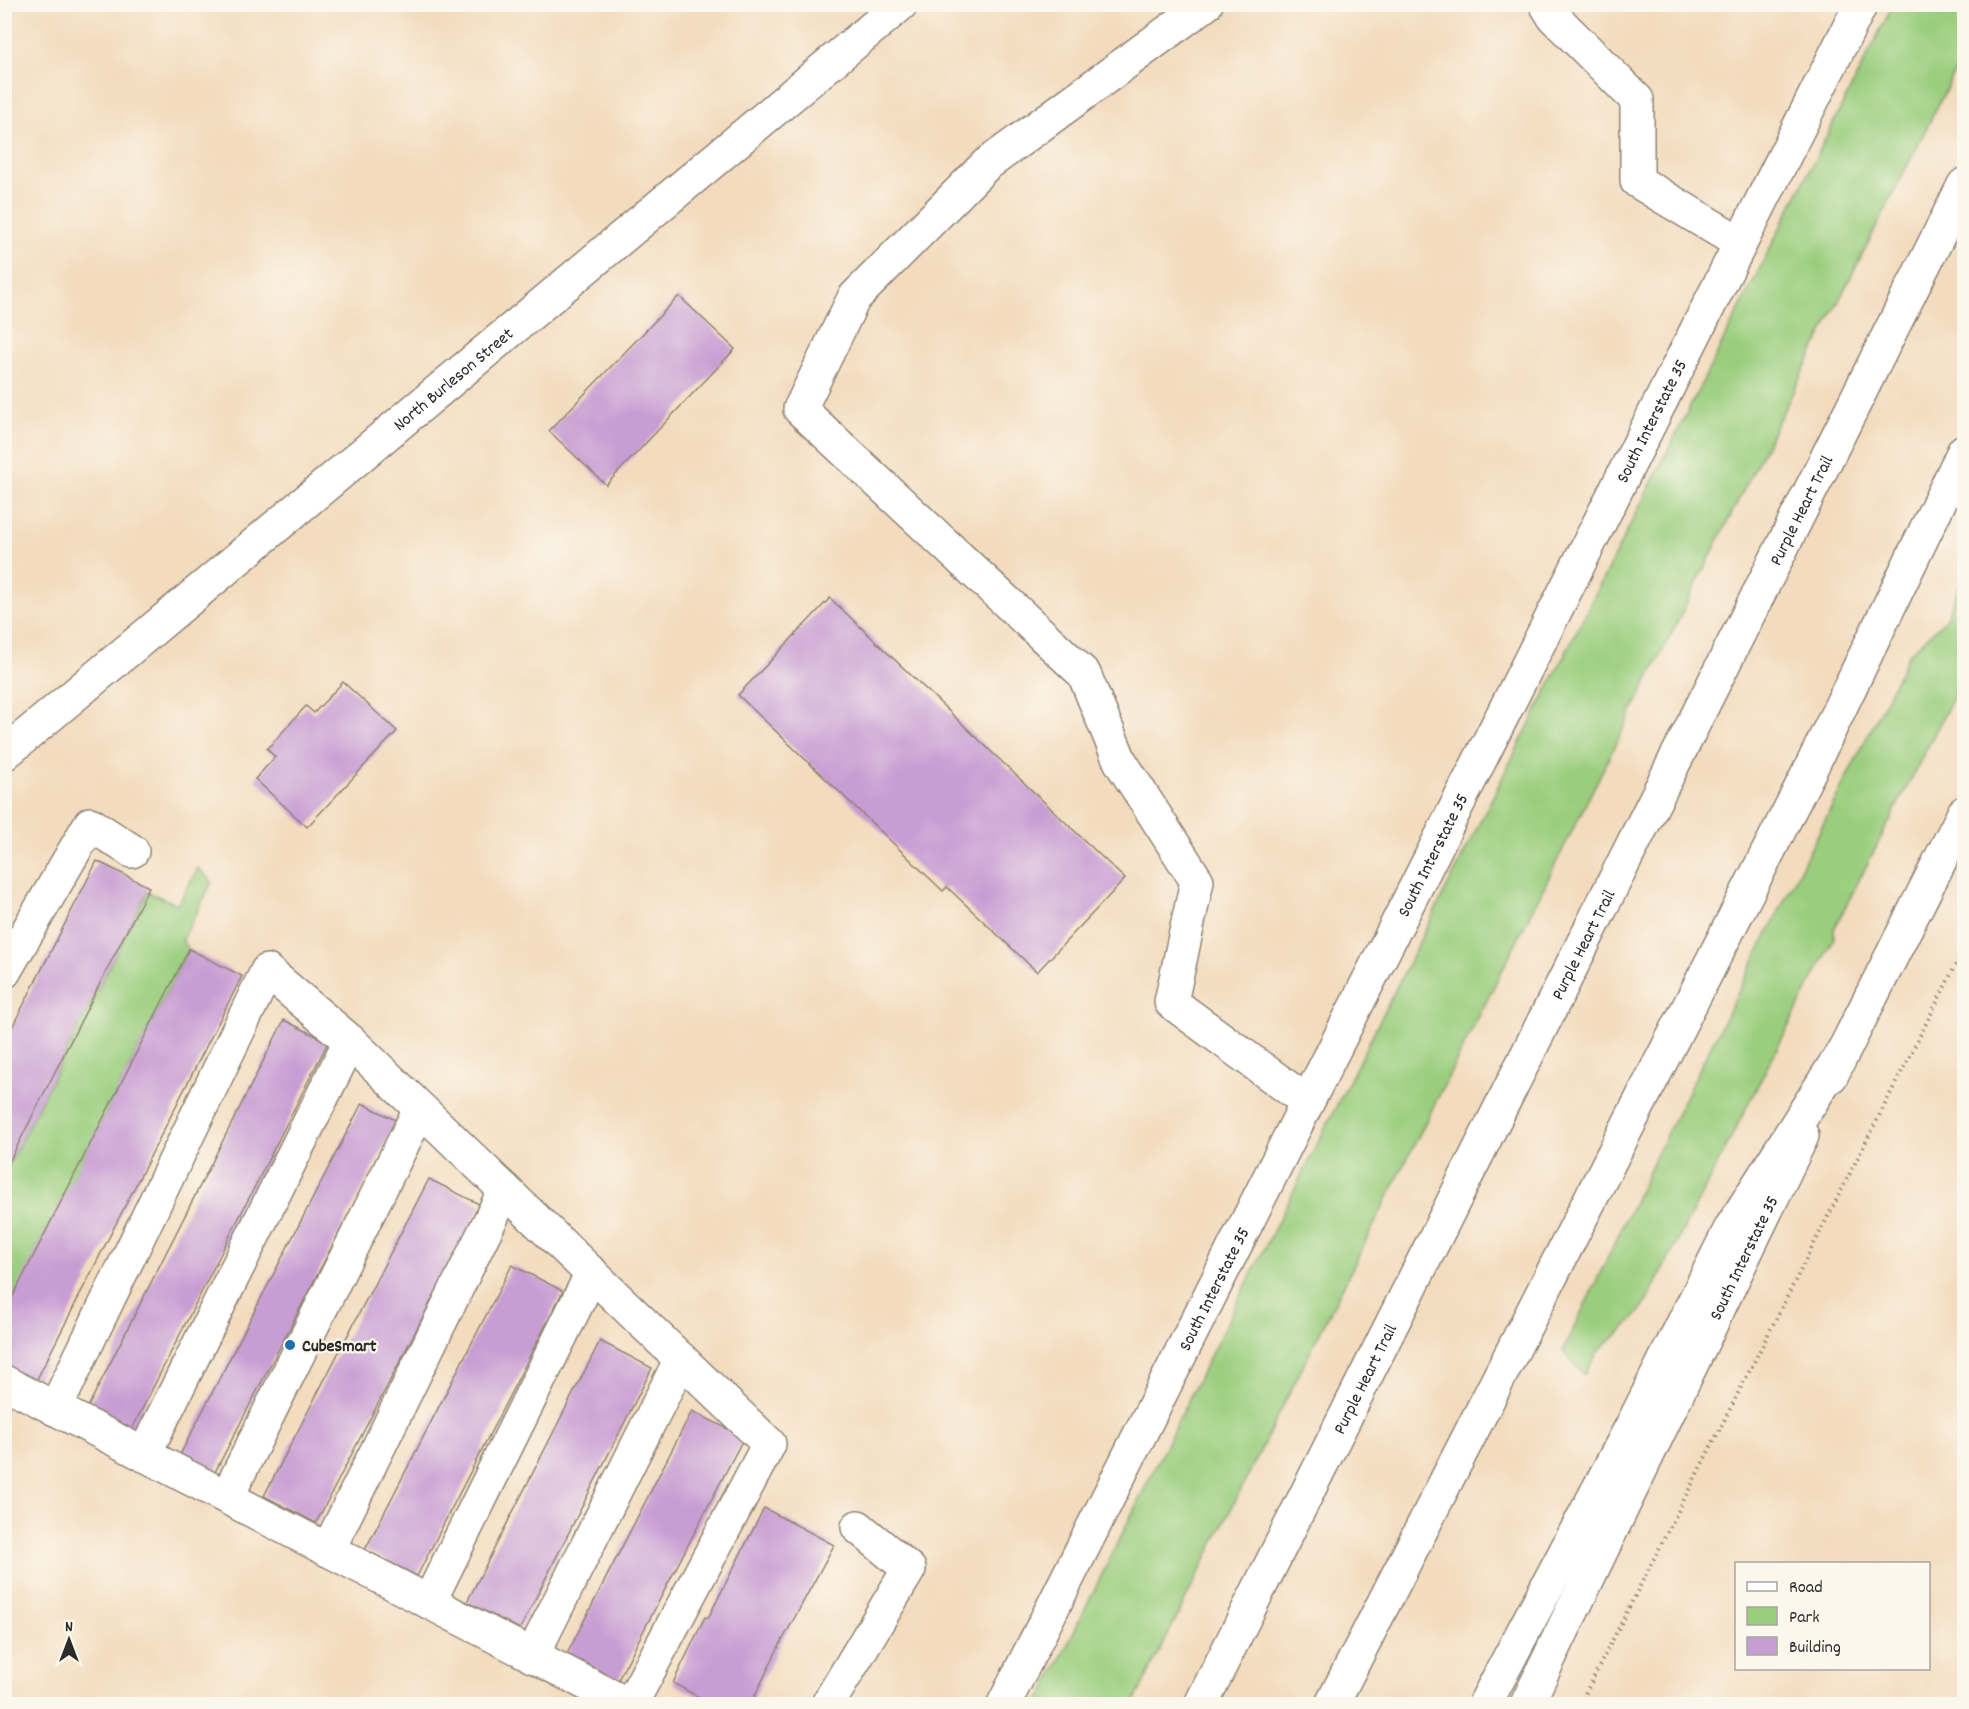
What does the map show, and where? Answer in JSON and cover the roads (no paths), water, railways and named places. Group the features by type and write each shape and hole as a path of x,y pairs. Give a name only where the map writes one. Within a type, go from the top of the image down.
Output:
{"main road":[{"name":"North Burleson Street","path":"4,754 901,4"},
{"path":"1206,4 986,165 854,298 800,408 1084,674 1120,761 1197,881 1171,1002 1306,1101"},
{"path":"1546,4 1554,16 1637,100 1637,181 1740,243"},
{"name":"South Interstate 35","path":"1004,1704 1861,4"},
{"name":"Purple Heart Trail","path":"1202,1704 1965,185"},
{"path":"1332,1704 1810,770 1965,451"},
{"name":"South Interstate 35","path":"1527,1704 1844,1050 1965,813"},
{"path":"4,972 90,824 132,850"},
{"path":"55,1409 267,971 350,1041 769,1444 631,1704"},
{"path":"144,1455 350,1041"},
{"path":"1485,1704 1635,1420 1731,1228 1844,1050"},
{"path":"227,1497 420,1109"},
{"path":"328,1550 505,1190"},
{"path":"429,1602 592,1273"},
{"path":"532,1656 681,1359"},
{"path":"4,1382 626,1704"},
{"path":"828,1704 909,1569 858,1527"}],"place":[{"name":"CubeSmart","path":"290,1345"}]}
